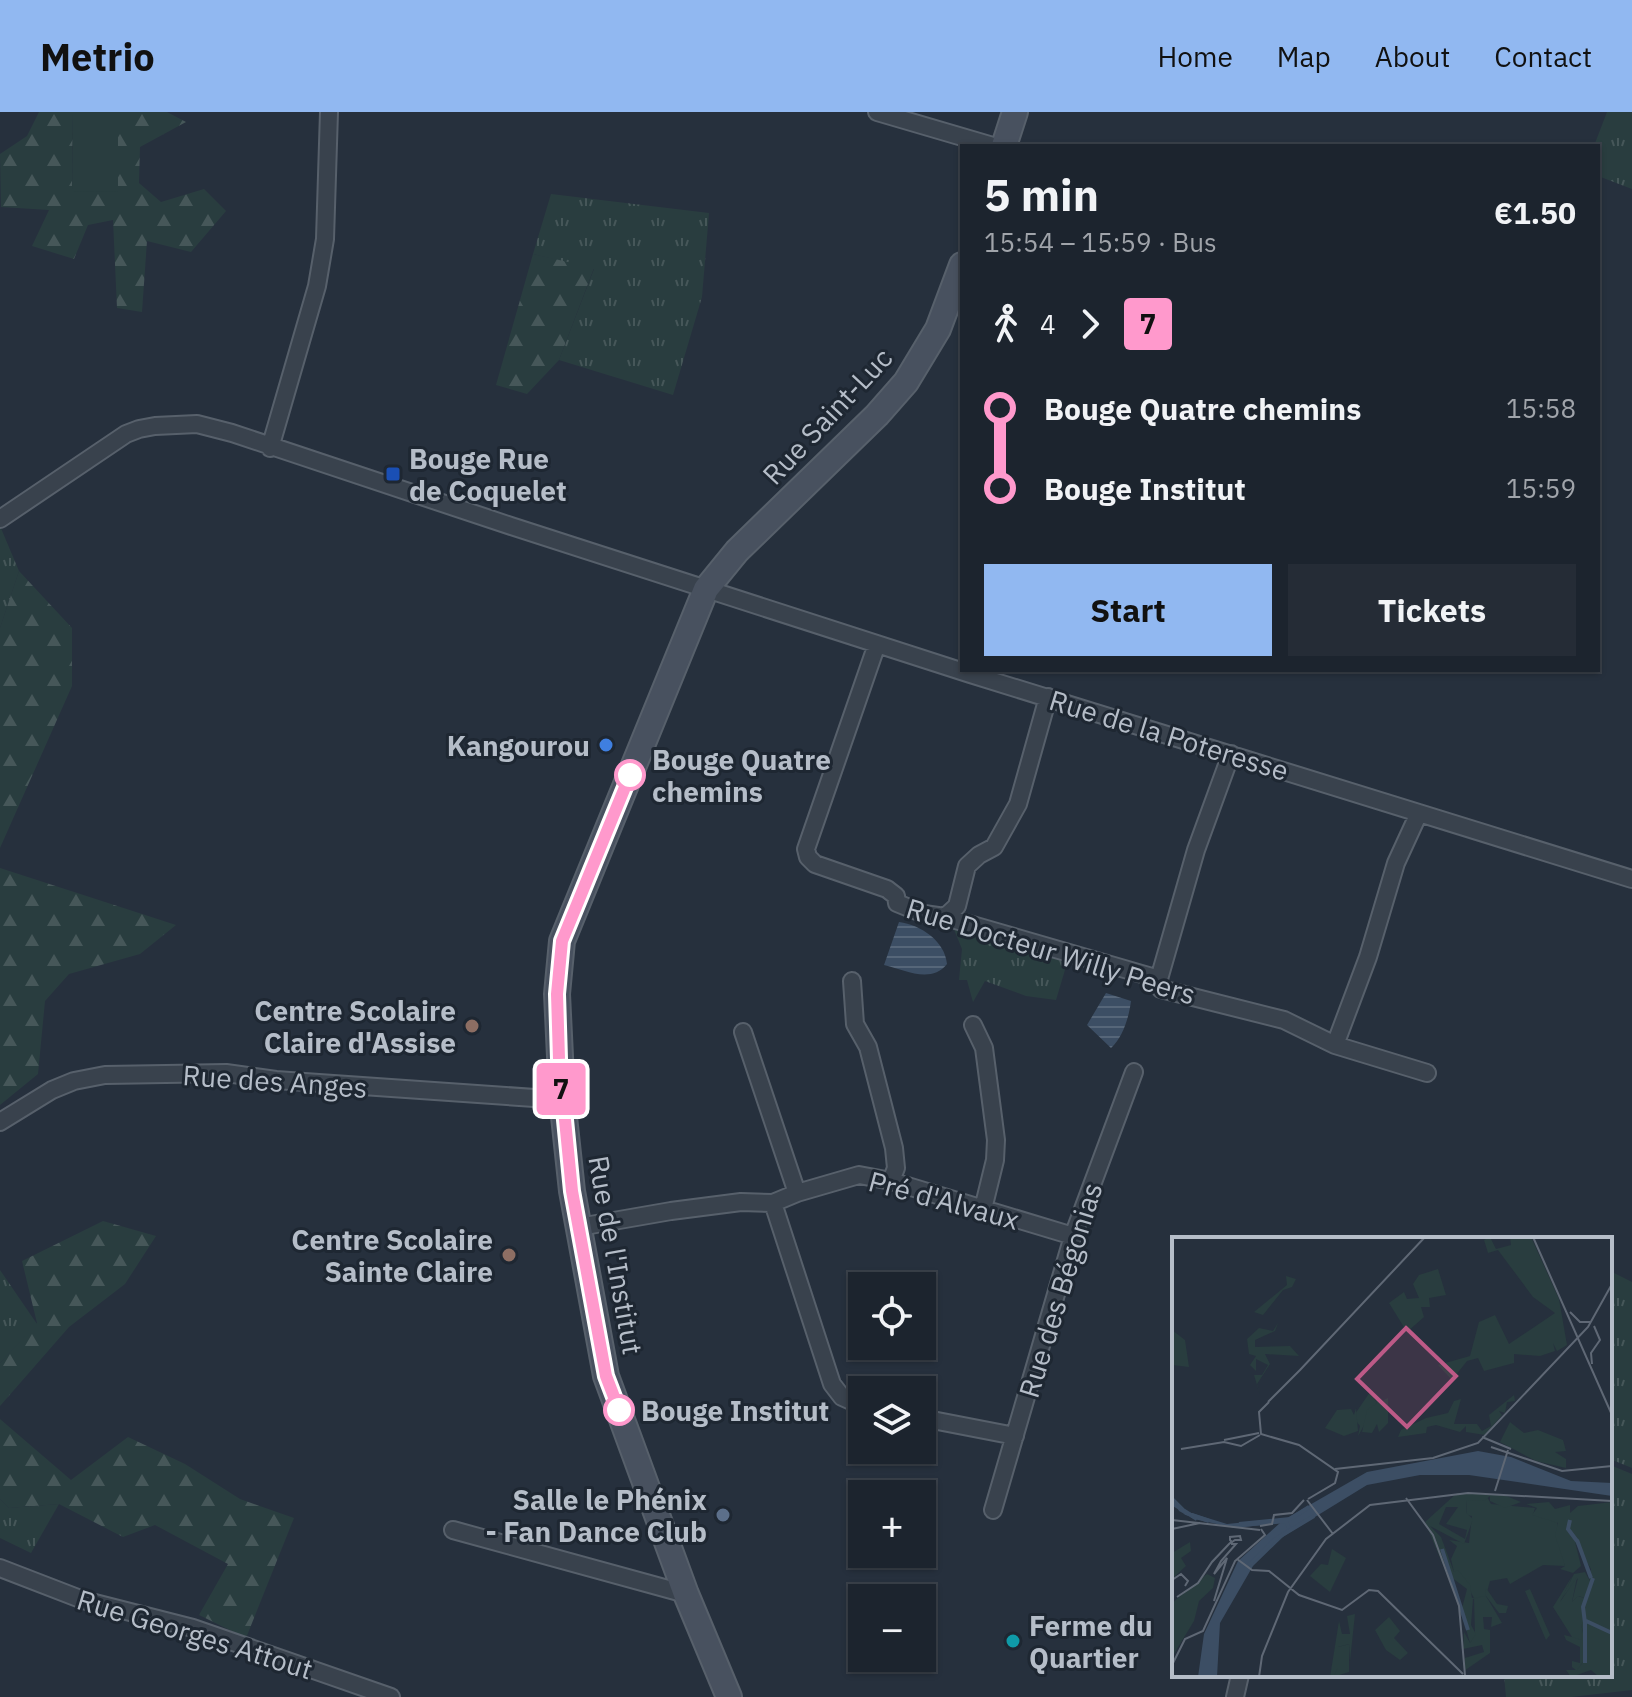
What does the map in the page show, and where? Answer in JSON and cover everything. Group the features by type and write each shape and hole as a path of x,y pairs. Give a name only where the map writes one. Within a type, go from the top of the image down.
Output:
{"street":[{"path":"270,448 317,286 325,239 329,112"},
{"path":"877,112 986,144"},
{"path":"1005,144 1015,112"},
{"name":"Rue Saint-Luc","path":"706,589 737,551 877,415 906,382 938,329 960,270"},
{"name":"Rue de la Poteresse","path":"0,519 126,434 166,425 197,424 960,670"},
{"name":"Rue de l'Institut","path":"706,589 562,941 557,994 562,1098 572,1191 606,1376 686,1594 729,1697"},
{"name":"Rue Docteur Willy Peers","path":"877,644 806,849 808,857 815,864 887,889 896,896 897,903 924,914 945,917 1159,979 1161,989 1284,1020 1335,1045 1427,1073"},
{"name":"Rue de la Poteresse","path":"967,672 1632,879"},
{"path":"945,917 957,906 967,866 994,847 1018,804 1048,697"},
{"path":"1159,979 1196,850 1231,754"},
{"path":"1335,1045 1368,957 1396,863 1419,813"},
{"path":"852,981 855,1024 868,1047 894,1148 896,1168 891,1181"},
{"path":"973,1025 984,1048 996,1140 995,1160 983,1209"},
{"path":"743,1032 797,1193"},
{"name":"Rue des Bégonias","path":"993,1510 1073,1236 1134,1072"},
{"name":"Rue des Anges","path":"0,1122 52,1090 74,1081 105,1075 226,1073 276,1080 562,1098"},
{"name":"Pré d'Alvaux","path":"579,1227 741,1202 773,1203 859,1175 891,1181 1073,1236"},
{"path":"773,1203 832,1384 848,1400"},
{"path":"936,1421 1015,1436"},
{"path":"453,1530 686,1594"},
{"name":"Rue Georges Attout","path":"0,1568 83,1600 193,1628 391,1697"},
{"path":"1235,1697 1240,1677"}],"green space":[{"path":"39,112 73,112 72,191 118,191 118,112 167,112 186,122 140,147 139,183 161,202 204,189 226,211 191,252 147,241 142,312 117,308 113,220 88,225 74,259 32,246 49,210 1,207 0,154 27,136"},
{"path":"73,112 118,112 118,192 72,191"},
{"path":"1607,112 1632,112 1632,189 1600,177 1600,144 1595,144"},
{"path":"551,194 709,213 702,297 673,395 559,360 594,269 533,254"},
{"path":"533,254 594,268 559,360 527,394 496,385"},
{"path":"0,526 19,571 0,628"},
{"path":"19,571 72,628 72,686 0,848 0,628"},
{"path":"0,868 176,925 140,954 69,974 45,1001 38,1074 0,1105"},
{"path":"953,927 1067,963 1056,1000 1026,996 985,981 973,1002 967,980 959,980 962,949"},
{"path":"103,1221 156,1236 125,1284 69,1327 0,1406 0,1363 37,1323 22,1261"},
{"path":"0,1270 37,1324 0,1363"},
{"path":"1612,1272 1632,1282 1632,1468 1612,1460"},
{"path":"0,1419 71,1480 128,1437 185,1464 240,1499 294,1518 246,1638 199,1615 228,1564 155,1525 123,1537 59,1504 9,1508 0,1499"},
{"path":"1612,1466 1632,1474 1632,1690 1571,1697 1506,1697 1504,1677 1612,1677"},
{"path":"0,1499 9,1508 59,1504 31,1553 0,1538"}],"water":[{"path":"899,922 916,927 937,941 947,964 941,970 926,974 884,965"},
{"path":"1106,993 1131,1001 1125,1026 1111,1048 1087,1025"}],"bus line":[{"name":"7","path":"619,1410 606,1376 572,1191 559,1059 557,994 562,941 630,775"}],"place":[{"name":"Bouge Rue de Coquelet","path":"393,474"},
{"name":"Kangourou","path":"606,745"},
{"name":"Bouge Quatre chemins","path":"630,775"},
{"name":"Centre Scolaire Claire d'Assise","path":"472,1026"},
{"name":"Centre Scolaire Sainte Claire","path":"509,1255"},
{"name":"Bouge Institut","path":"619,1410"},
{"name":"Salle le Phénix - Fan Dance Club","path":"723,1515"},
{"name":"Ferme du Quartier","path":"1013,1641"}]}
